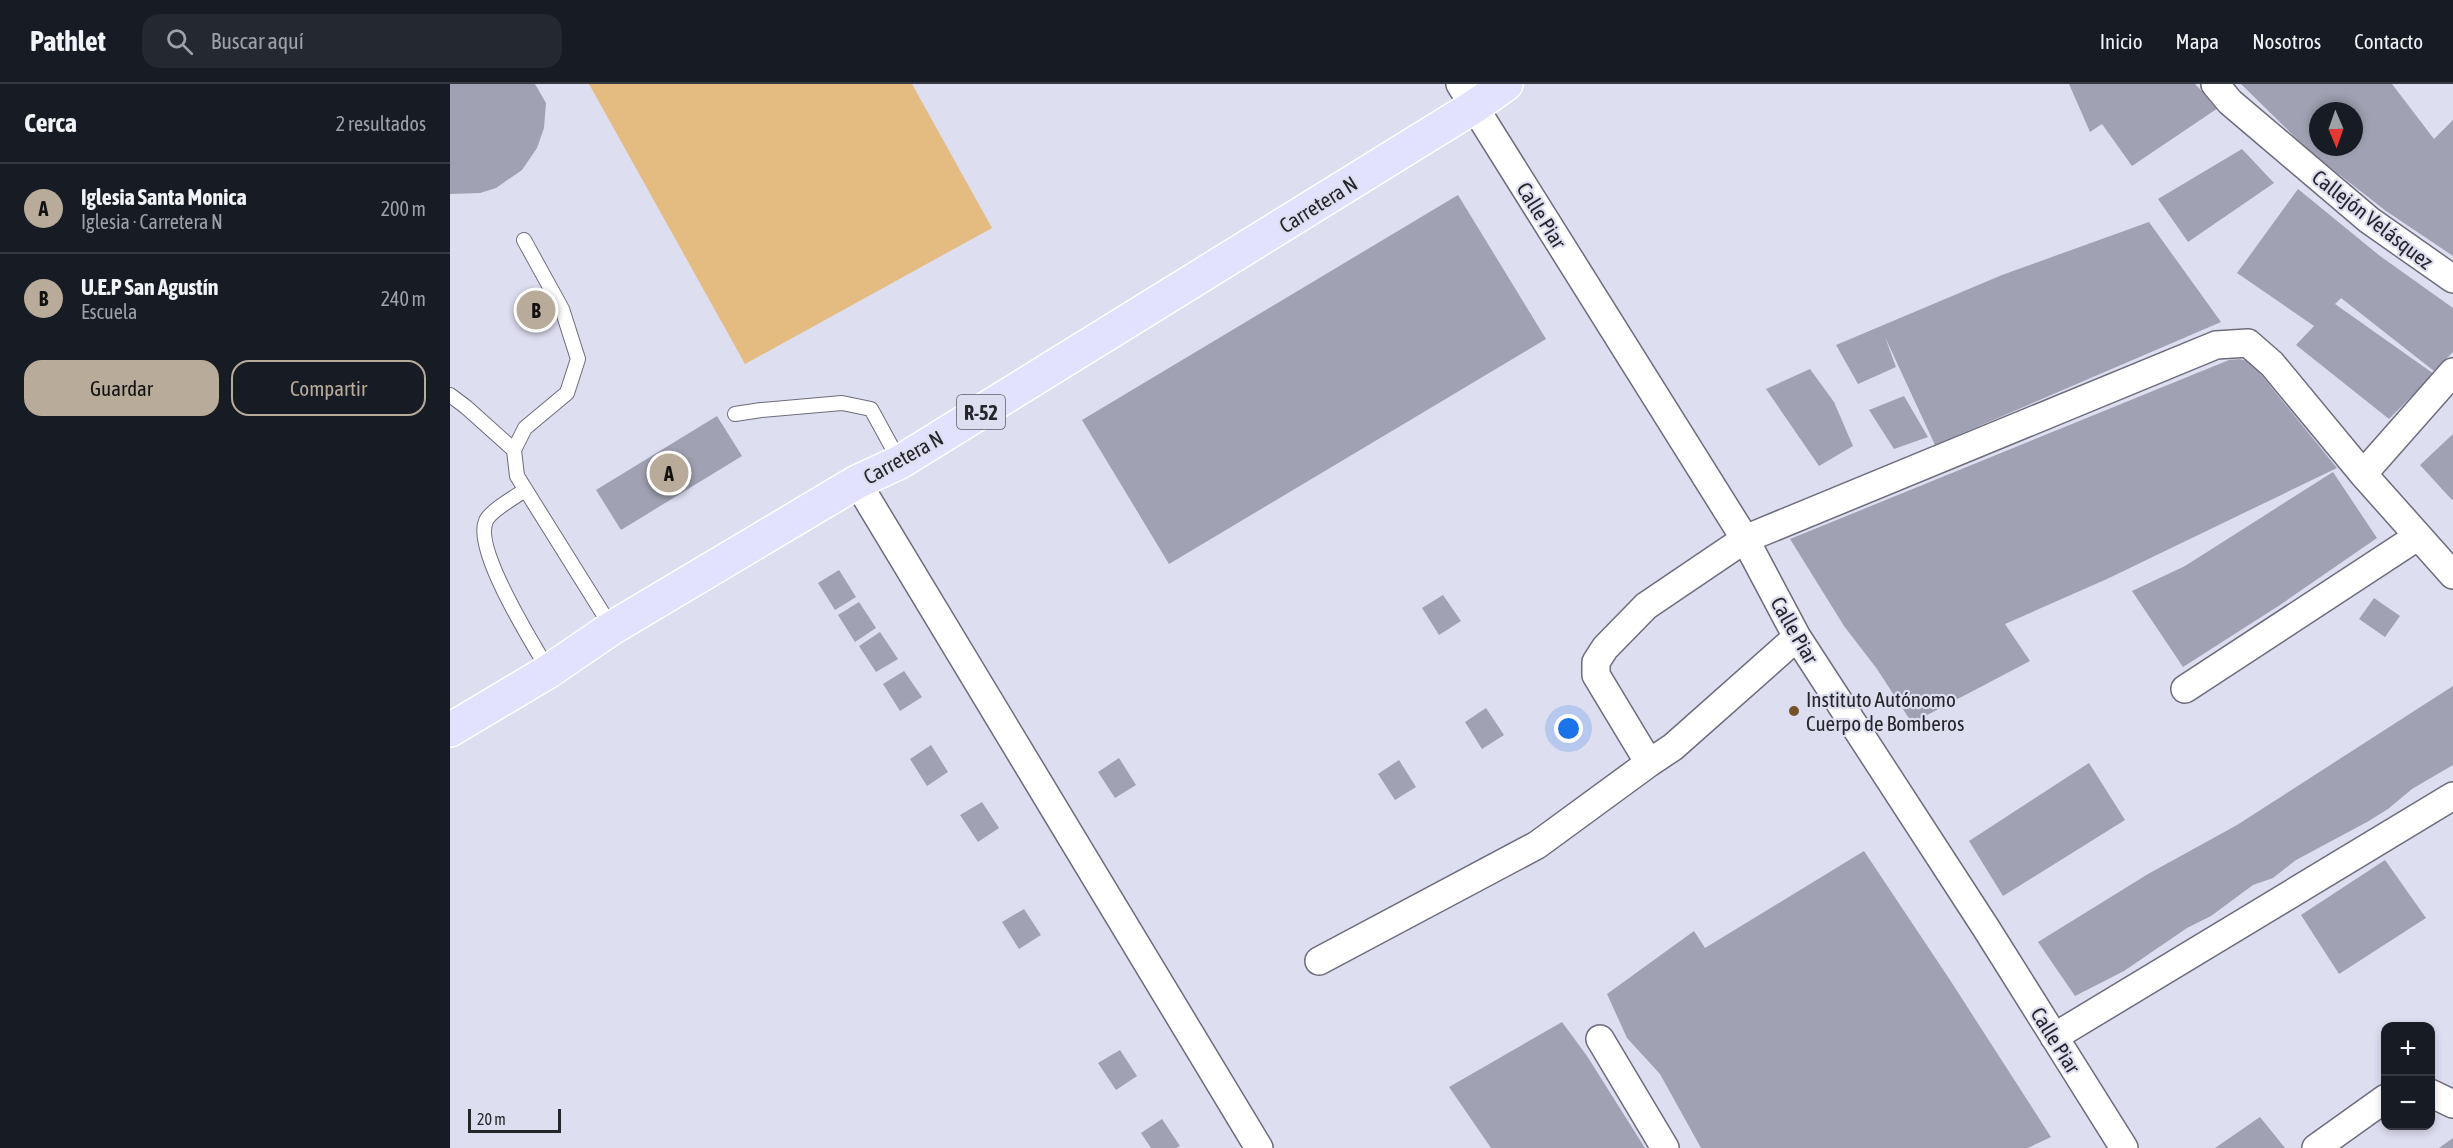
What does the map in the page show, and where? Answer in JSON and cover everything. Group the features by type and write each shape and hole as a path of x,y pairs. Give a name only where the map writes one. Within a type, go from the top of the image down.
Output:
{"main road":[{"name":"Carretera N","path":"450,730 549,670 612,628 857,482 900,462 1467,95 1506,84"}],"street":[{"name":"Callejón Velásquez","path":"2215,84 2230,102 2369,220 2453,279"},
{"name":"Calle Piar","path":"1467,95 1745,539 1797,637 1986,928 2124,1148"},
{"path":"1649,763 1596,675 1596,662 1605,648 1646,606 1745,539 2216,345 2248,343 2272,364 2417,537 2453,575"},
{"path":"2363,474 2453,372"},
{"path":"857,482 1259,1148"},
{"path":"2185,689 2417,537"},
{"path":"1319,961 1537,844 1672,747 1797,637"},
{"path":"2054,1036 2453,796"},
{"path":"1600,1039 1665,1148"},
{"path":"2435,1096 2453,1104"},
{"path":"2316,1148 2381,1101"}],"lane":[{"path":"524,240 562,309 578,359 567,393 525,428 514,450 517,476 612,628"},
{"path":"450,395 466,406 514,450"},
{"path":"735,414 842,403 871,409 900,462"},
{"path":"525,489 487,518 483,527 485,541 508,599 549,670"}],"shaded area":[{"path":"589,84 912,84 992,228 745,364"}],"building":[{"path":"450,84 535,84 546,103 544,128 537,148 522,170 496,188 480,193 450,194"},
{"path":"2069,84 2195,84 2218,108 2132,166 2102,124 2090,132"},
{"path":"2241,84 2392,84 2434,139 2453,120 2453,256 2386,211 2315,156 2363,156 2363,102 2309,102 2309,151"},
{"path":"2242,149 2274,183 2188,242 2158,199"},
{"path":"2298,189 2380,256 2453,308 2453,352 2434,371 2341,298 2335,304 2434,374 2389,419 2296,345 2314,326 2237,273"},
{"path":"1458,195 1546,339 1169,564 1082,420"},
{"path":"2149,222 2221,322 1935,445 1885,337 1896,367 1858,384 1836,345 2002,275"},
{"path":"2229,360 2249,361 2255,367 2337,468 2107,579 2005,624 2030,661 1912,723 1877,669 1844,626 1790,539"},
{"path":"1810,369 1834,402 1853,446 1819,466 1766,389"},
{"path":"1904,396 1928,437 1894,449 1869,410"},
{"path":"717,416 742,456 621,530 596,490"},
{"path":"2453,434 2453,499 2452,500 2420,465"},
{"path":"2333,472 2377,538 2280,605 2183,667 2132,591 2185,566"},
{"path":"839,570 856,597 835,610 818,583"},
{"path":"1443,595 1461,621 1439,635 1422,608"},
{"path":"2374,598 2400,616 2385,637 2359,619"},
{"path":"859,602 876,628 855,642 838,615"},
{"path":"880,632 898,659 876,672 859,646"},
{"path":"904,671 922,697 900,711 883,684"},
{"path":"2453,686 2453,765 2412,789 2388,809 2367,822 2296,860 2273,878 2253,885 2211,916 2187,928 2124,971 2075,996 2038,942 2148,874 2237,825"},
{"path":"1486,708 1504,735 1482,749 1465,722"},
{"path":"931,745 948,772 927,786 910,759"},
{"path":"1119,758 1136,785 1115,798 1098,772"},
{"path":"1399,760 1416,787 1395,800 1378,774"},
{"path":"2089,763 2125,820 2003,896 1969,841"},
{"path":"982,802 999,828 978,842 960,815"},
{"path":"1864,851 2051,1137 2028,1148 1701,1148 1660,1074 1627,1038 1607,994 1694,931 1705,948"},
{"path":"2385,860 2426,918 2339,974 2301,915"},
{"path":"1024,909 1041,935 1019,949 1002,922"},
{"path":"1562,1022 1587,1056 1645,1148 1491,1148 1449,1087"},
{"path":"1120,1050 1137,1076 1116,1090 1098,1063"},
{"path":"2260,1117 2285,1148 2215,1148"},
{"path":"1162,1119 1180,1146 1151,1148 1141,1133"},
{"path":"2453,1138 2453,1148 2439,1148"}],"place":[{"name":"U.E.P San Agustín","path":"536,310"},
{"name":"Iglesia Santa Monica","path":"669,473"},
{"name":"Instituto Autónomo Cuerpo de Bomberos","path":"1794,711"}]}
